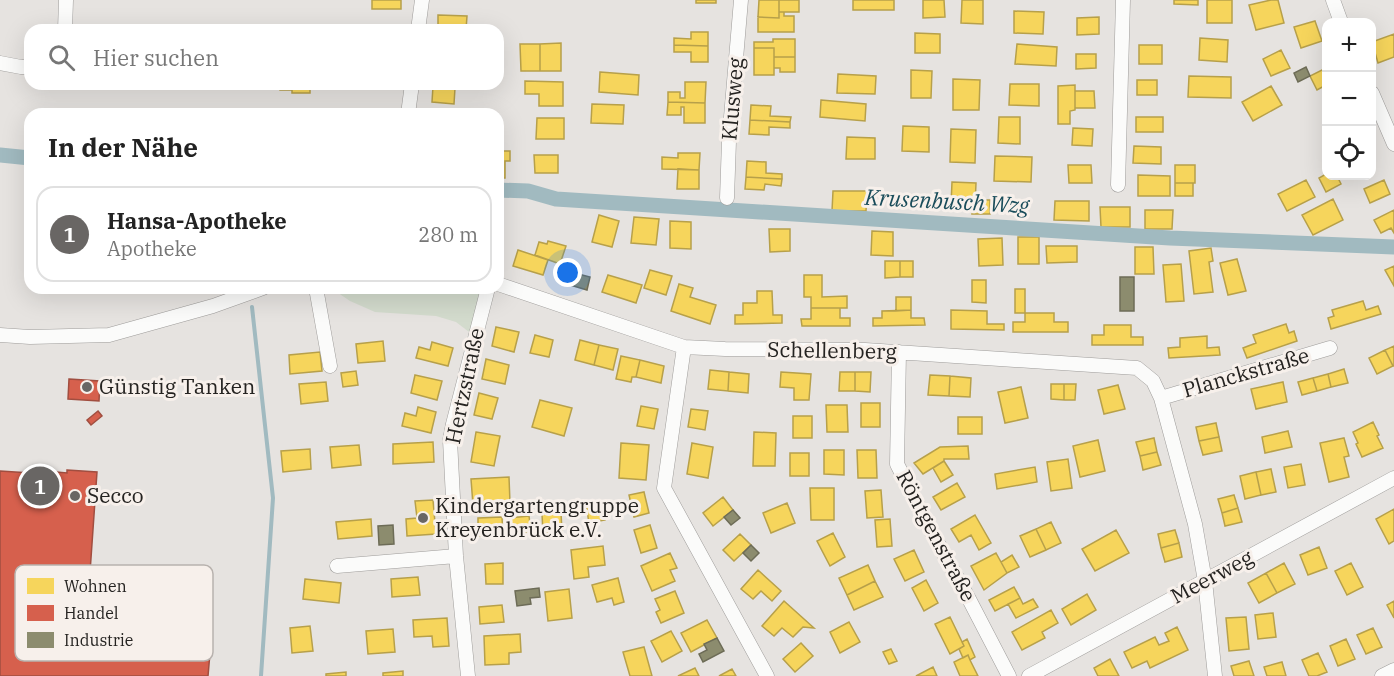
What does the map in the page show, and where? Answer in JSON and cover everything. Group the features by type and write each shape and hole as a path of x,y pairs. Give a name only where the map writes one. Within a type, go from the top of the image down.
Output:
{"street":[{"path":"65,24 66,0"},
{"path":"419,24 422,0"},
{"name":"Klusweg","path":"726,198 741,0"},
{"path":"1118,185 1123,0"},
{"path":"1333,0 1340,18"},
{"path":"0,63 24,67"},
{"path":"409,108 411,90"},
{"path":"1376,104 1394,144"},
{"name":"Schellenberg","path":"504,286 684,347 865,350 1137,368 1153,381 1161,398 1195,524 1205,581 1215,676"},
{"path":"0,335 30,337 109,335 213,306 246,294"},
{"path":"317,294 330,366"},
{"name":"Hertzstraße","path":"468,676 456,556 450,440 486,294"},
{"path":"684,347 664,488 767,676"},
{"name":"Planckstraße","path":"1161,398 1330,348"},
{"name":"Röntgenstraße","path":"899,352 897,464 1009,676"},
{"name":"Meerweg","path":"1029,676 1394,478"},
{"path":"337,566 456,556"},
{"path":"1382,676 1394,670"}],"shaded area":[{"path":"340,294 484,294 473,335 456,322 436,316 375,312"}],"building: Wohnen":[{"path":"372,0 401,0 401,9 372,9"},
{"path":"696,0 716,0 716,3 696,3"},
{"path":"759,0 779,0 779,18 758,17"},
{"path":"779,0 799,0 799,12 779,12"},
{"path":"853,0 894,0 894,10 853,10"},
{"path":"923,0 944,0 945,17 923,18"},
{"path":"962,0 983,0 983,24 961,23"},
{"path":"1174,0 1198,0 1198,5 1174,4"},
{"path":"1207,0 1232,0 1232,23 1207,23"},
{"path":"1278,0 1284,23 1256,30 1249,5"},
{"path":"1014,11 1044,12 1043,34 1014,33"},
{"path":"779,12 784,12 784,16 794,16 794,32 758,32 758,17 779,18"},
{"path":"438,15 467,16 466,24 438,24"},
{"path":"1099,17 1099,34 1077,35 1077,18"},
{"path":"1315,21 1322,41 1301,48 1294,27"},
{"path":"691,32 708,32 708,46 674,45 674,38 691,39"},
{"path":"915,33 940,34 940,53 915,53"},
{"path":"1394,34 1394,57 1378,63 1376,41"},
{"path":"1200,38 1228,40 1227,62 1199,60"},
{"path":"773,39 795,39 795,57 774,57 774,48 754,48 754,42 773,42"},
{"path":"561,43 561,71 540,71 540,44"},
{"path":"520,44 540,44 540,71 521,71"},
{"path":"1017,44 1057,47 1056,66 1015,64"},
{"path":"674,45 708,46 708,62 691,62 691,52 674,52"},
{"path":"1139,45 1162,45 1162,64 1139,64"},
{"path":"754,48 774,48 774,75 754,75"},
{"path":"1281,50 1290,68 1271,76 1263,59"},
{"path":"1076,54 1096,54 1096,68 1076,69"},
{"path":"774,57 795,57 795,72 780,72 780,68 774,68"},
{"path":"911,70 932,71 931,98 911,98"},
{"path":"1322,70 1322,87 1317,90 1310,76"},
{"path":"600,72 639,75 638,95 599,92"},
{"path":"838,74 876,76 875,94 837,93"},
{"path":"1189,76 1231,77 1231,98 1188,97"},
{"path":"953,79 980,80 979,110 953,110"},
{"path":"1137,80 1157,80 1157,95 1137,95"},
{"path":"525,81 563,82 563,106 539,106 539,94 525,94"},
{"path":"685,82 706,82 705,103 668,102 668,92 680,92 680,98 685,98"},
{"path":"1010,84 1039,84 1039,106 1009,105"},
{"path":"1075,85 1075,110 1070,111 1070,124 1058,124 1058,86"},
{"path":"1271,86 1282,105 1253,121 1242,102"},
{"path":"292,90 310,90 310,93 292,93"},
{"path":"433,90 455,90 454,104 432,102"},
{"path":"1075,91 1094,91 1095,108 1075,108"},
{"path":"821,100 866,104 865,121 820,117"},
{"path":"668,102 705,103 705,123 684,123 684,107 681,107 681,115 667,115"},
{"path":"592,104 624,105 623,124 591,123"},
{"path":"751,105 771,106 770,116 791,117 790,122 750,120"},
{"path":"999,117 1020,117 1020,144 998,143"},
{"path":"1136,117 1163,117 1163,132 1136,132"},
{"path":"537,118 564,118 564,139 536,139"},
{"path":"750,120 790,122 790,128 769,127 769,135 749,134"},
{"path":"903,126 929,127 929,152 902,151"},
{"path":"1073,128 1093,129 1092,146 1072,145"},
{"path":"951,129 976,130 975,163 950,162"},
{"path":"847,137 875,138 875,159 846,159"},
{"path":"1134,146 1161,147 1161,164 1133,163"},
{"path":"504,151 510,151 510,161 505,161 505,178"},
{"path":"678,153 700,153 699,170 662,169 662,157 678,158"},
{"path":"534,155 558,155 558,173 535,173"},
{"path":"995,156 1032,157 1031,182 994,181"},
{"path":"747,161 766,162 766,173 782,174 782,179 746,177"},
{"path":"1068,165 1091,165 1092,183 1069,183"},
{"path":"1175,165 1195,165 1195,183 1175,183"},
{"path":"678,169 699,170 699,189 677,189"},
{"path":"1138,175 1170,176 1170,196 1138,196"},
{"path":"1322,176 1322,180 1339,180 1341,184 1326,192 1319,178"},
{"path":"746,177 782,179 781,186 765,184 764,190 745,189"},
{"path":"1306,180 1315,197 1287,211 1278,194"},
{"path":"1384,180 1390,194 1370,203 1364,189"},
{"path":"952,182 976,183 975,206 951,205"},
{"path":"1175,183 1193,183 1193,196 1175,196"},
{"path":"833,191 867,191 866,211 832,211"},
{"path":"1333,199 1343,220 1313,235 1302,215"},
{"path":"975,200 990,200 990,214 972,214"},
{"path":"1055,201 1089,201 1089,221 1054,220"},
{"path":"1100,207 1130,207 1130,227 1101,227"},
{"path":"1145,210 1173,210 1172,229 1145,229"},
{"path":"1394,210 1394,233 1391,228 1381,233 1374,220"},
{"path":"599,215 619,221 612,247 592,242"},
{"path":"634,217 659,219 656,245 631,243"},
{"path":"670,221 691,222 691,249 670,248"},
{"path":"769,229 790,229 790,251 770,252"},
{"path":"872,231 893,232 893,256 871,255"},
{"path":"1018,237 1039,237 1039,264 1018,264"},
{"path":"1002,238 1003,265 979,266 978,239"},
{"path":"548,241 566,246 560,264 535,255 539,242 547,244"},
{"path":"1046,246 1077,246 1077,262 1047,263"},
{"path":"1135,247 1153,247 1154,274 1135,274"},
{"path":"1211,248 1213,261 1209,262 1213,292 1194,294 1189,251"},
{"path":"518,250 548,260 543,275 513,266"},
{"path":"1237,259 1246,291 1228,295 1220,263"},
{"path":"885,261 900,261 900,277 885,278"},
{"path":"900,261 913,261 913,277 900,277"},
{"path":"1181,264 1184,301 1166,302 1163,265"},
{"path":"1394,266 1394,286 1385,270"},
{"path":"650,270 672,276 666,295 644,288"},
{"path":"608,275 642,285 636,303 602,292"},
{"path":"804,275 822,275 822,297 847,296 847,308 811,308 811,297 804,297"},
{"path":"972,280 986,280 986,303 972,302"},
{"path":"679,284 693,288 690,297 716,305 710,324 671,311"},
{"path":"1015,289 1025,289 1025,313 1015,313"},
{"path":"757,291 772,291 773,315 782,315 782,323 735,324 735,315 743,315 743,303 757,303"},
{"path":"896,297 911,297 911,310 896,311"},
{"path":"1363,301 1366,310 1378,306 1381,314 1331,329 1328,318 1334,316 1332,310"},
{"path":"811,308 840,308 840,318 850,318 850,326 802,326 801,319 811,319"},
{"path":"911,310 911,318 924,318 925,325 873,326 873,318 882,318 882,311"},
{"path":"951,310 987,311 987,324 1004,324 1004,330 951,329"},
{"path":"1025,313 1054,313 1054,322 1068,322 1068,332 1013,332 1013,322 1025,322"},
{"path":"1286,324 1289,333 1294,331 1297,341 1247,358 1243,348 1256,343 1253,335"},
{"path":"1104,325 1131,325 1131,337 1143,337 1143,345 1092,345 1092,335 1104,335"},
{"path":"496,327 519,332 514,352 492,346"},
{"path":"535,335 553,340 549,357 530,353"},
{"path":"1207,336 1207,348 1219,347 1220,355 1169,358 1168,348 1180,347 1180,338"},
{"path":"580,340 599,345 594,365 575,360"},
{"path":"383,341 385,361 358,363 356,344"},
{"path":"432,342 453,348 448,366 416,358 419,347 430,350"},
{"path":"599,345 618,349 613,370 594,365"},
{"path":"1394,346 1394,366 1393,366 1385,350"},
{"path":"1385,350 1393,366 1377,374 1369,358"},
{"path":"320,352 322,371 290,374 289,355"},
{"path":"621,356 640,360 636,377 632,377 631,382 616,379"},
{"path":"486,359 509,365 505,384 482,379"},
{"path":"640,360 664,366 661,383 636,377"},
{"path":"1344,369 1348,383 1331,387 1328,374"},
{"path":"710,370 729,372 728,391 708,389"},
{"path":"356,371 358,385 343,387 341,373"},
{"path":"729,372 749,374 748,393 728,391"},
{"path":"781,372 811,374 809,400 794,400 794,388 780,387"},
{"path":"840,372 855,372 855,391 839,391"},
{"path":"855,372 871,372 870,392 855,391"},
{"path":"1328,374 1331,387 1317,391 1313,378"},
{"path":"415,375 442,381 437,400 411,393"},
{"path":"930,375 950,376 949,396 928,395"},
{"path":"950,376 971,378 970,397 949,396"},
{"path":"1313,378 1317,391 1302,395 1298,382"},
{"path":"326,382 328,401 301,404 299,384"},
{"path":"1283,382 1287,402 1256,409 1251,389"},
{"path":"1051,384 1064,384 1064,400 1051,399"},
{"path":"1064,384 1076,384 1075,400 1064,400"},
{"path":"1118,385 1125,409 1104,414 1098,390"},
{"path":"1021,387 1028,418 1005,423 998,392"},
{"path":"479,393 498,398 492,419 474,415"},
{"path":"540,400 572,408 564,436 532,427"},
{"path":"861,403 880,403 880,427 861,427"},
{"path":"826,405 847,405 848,432 827,432"},
{"path":"641,406 658,409 654,429 637,426"},
{"path":"418,407 436,412 431,433 402,426 405,413 416,416"},
{"path":"691,409 708,411 705,430 688,427"},
{"path":"793,416 812,416 812,438 793,438"},
{"path":"958,417 982,417 982,434 958,434"},
{"path":"1373,422 1383,448 1362,457 1353,432"},
{"path":"1216,423 1219,437 1199,441 1196,427"},
{"path":"1288,431 1292,447 1265,453 1262,437"},
{"path":"476,432 500,436 494,466 471,462"},
{"path":"754,432 776,433 775,466 753,466"},
{"path":"1219,437 1222,451 1203,455 1199,441"},
{"path":"1154,438 1157,452 1140,456 1136,442"},
{"path":"1344,438 1349,456 1344,457 1349,477 1329,482 1320,443"},
{"path":"1098,440 1105,471 1080,477 1073,446"},
{"path":"433,442 434,462 393,464 393,444"},
{"path":"621,443 649,445 646,480 619,478"},
{"path":"692,443 713,447 708,478 687,474"},
{"path":"359,445 361,465 332,468 330,447"},
{"path":"968,446 969,459 944,459 923,474 914,463 940,447"},
{"path":"310,449 311,469 283,472 281,451"},
{"path":"824,450 844,450 844,475 824,474"},
{"path":"857,450 876,450 877,478 858,478"},
{"path":"1157,452 1161,465 1143,470 1140,456"},
{"path":"790,453 809,453 809,476 790,476"},
{"path":"1068,459 1072,488 1051,491 1047,462"},
{"path":"944,461 953,475 941,482 933,468"},
{"path":"1301,464 1305,485 1288,488 1284,467"},
{"path":"1035,467 1037,482 997,489 995,474"},
{"path":"1271,469 1276,492 1261,495 1256,472"},
{"path":"1256,472 1261,495 1245,499 1240,476"},
{"path":"509,477 510,503 473,505 471,479"},
{"path":"957,483 965,497 941,510 933,497"},
{"path":"810,488 834,488 834,520 811,520"},
{"path":"881,490 883,517 867,518 865,491"},
{"path":"644,492 649,513 634,517 629,495"},
{"path":"1234,495 1238,508 1222,513 1218,499"},
{"path":"723,497 733,510 713,526 703,513"},
{"name":"Kindergartengruppe Kreyenbrück e.V.","path":"433,500 436,534 407,536 406,519 417,518 415,501"},
{"path":"602,501 605,520 589,523 586,504"},
{"path":"787,503 795,523 771,533 763,513"},
{"path":"1238,508 1242,522 1225,526 1222,513"},
{"path":"1394,509 1394,541 1389,544 1376,519"},
{"path":"561,513 562,531 543,533 542,514"},
{"path":"975,515 991,543 979,550 971,535 959,542 951,529"},
{"path":"529,516 531,531 510,534 509,518"},
{"path":"502,517 503,535 478,536 478,518"},
{"path":"371,519 372,536 338,539 336,522"},
{"path":"890,519 892,546 877,547 875,520"},
{"path":"1051,522 1061,543 1046,550 1036,529"},
{"path":"650,525 657,548 641,553 634,530"},
{"path":"1036,529 1046,550 1030,557 1020,536"},
{"path":"1116,530 1129,553 1095,571 1082,549"},
{"path":"1175,530 1179,543 1161,548 1158,534"},
{"path":"833,533 845,557 830,566 817,541"},
{"path":"740,534 751,545 734,561 723,550"},
{"path":"1179,543 1182,557 1165,562 1161,548"},
{"path":"603,546 605,565 588,567 589,577 574,579 571,550"},
{"path":"1319,547 1327,568 1308,575 1300,555"},
{"path":"914,550 924,572 905,581 894,559"},
{"path":"670,553 677,568 670,570 675,581 652,591 641,566"},
{"path":"996,553 1007,573 984,590 971,566"},
{"path":"1012,555 1019,567 1007,573 1001,562"},
{"path":"503,563 503,584 486,584 485,564"},
{"path":"1284,563 1295,584 1277,593 1266,573"},
{"path":"1351,563 1363,587 1347,595 1335,571"},
{"path":"868,565 875,581 847,595 839,578"},
{"path":"758,570 781,591 772,601 761,591 753,599 741,589"},
{"path":"1266,573 1277,593 1259,603 1248,583"},
{"path":"418,577 420,595 392,597 391,579"},
{"path":"618,578 624,602 614,605 612,598 597,602 592,585"},
{"path":"305,579 341,583 339,603 303,599"},
{"path":"926,580 938,603 924,611 912,588"},
{"path":"875,581 883,597 854,610 847,595"},
{"path":"1014,587 1020,598 995,611 989,600"},
{"path":"569,589 572,618 548,621 545,592"},
{"path":"675,591 684,613 661,623 656,612 660,610 655,599"},
{"path":"1087,594 1096,610 1071,625 1062,609"},
{"path":"1020,598 1023,604 1033,599 1038,607 1016,618 1008,604"},
{"path":"784,601 814,628 803,627 793,637 782,628 774,636 762,626"},
{"path":"1394,601 1394,618 1387,605"},
{"path":"502,605 504,622 480,624 479,607"},
{"path":"1051,610 1058,623 1042,632 1045,638 1022,650 1012,632"},
{"path":"1273,613 1276,637 1258,639 1255,615"},
{"path":"950,617 964,646 950,654 935,624"},
{"path":"1246,617 1249,649 1229,651 1226,618"},
{"path":"447,618 449,646 433,647 432,636 414,637 413,620"},
{"path":"707,620 717,638 691,652 681,633"},
{"path":"849,622 860,642 840,653 830,632"},
{"path":"310,626 313,651 292,653 290,628"},
{"path":"1177,627 1188,650 1150,668 1147,661 1132,668 1124,652 1155,637 1159,645 1169,641 1165,633"},
{"path":"1373,628 1382,647 1366,654 1357,635"},
{"path":"393,629 395,652 368,654 366,631"},
{"path":"671,631 682,651 662,662 651,641"},
{"path":"520,634 521,652 509,653 509,664 485,665 484,636"},
{"path":"967,639 975,657 970,660 968,655 963,658 959,649 964,646 962,642"},
{"path":"1346,639 1355,659 1338,666 1330,646"},
{"path":"801,643 813,656 795,672 783,659"},
{"path":"644,647 652,676 630,676 623,652"},
{"path":"891,649 897,661 889,664 883,652"},
{"path":"1318,653 1327,672 1309,676 1302,660"},
{"path":"968,655 978,676 960,676 954,662"},
{"path":"1110,659 1119,676 1098,676 1094,668"},
{"path":"1249,661 1254,676 1234,676 1231,666"},
{"path":"1282,662 1286,676 1267,676 1264,667"},
{"path":"933,667 937,676 916,676"},
{"path":"695,668 699,676 678,676"},
{"path":"732,669 736,676 719,676"},
{"path":"403,671 403,676 383,676 383,673"},
{"path":"346,672 346,676 326,676 326,674"}],"building: Handel":[{"path":"69,379 100,381 99,401 68,399"},
{"path":"98,411 102,416 91,425 87,420"},
{"path":"67,470 97,472 91,565 15,565 15,661 209,661 208,676 0,676 0,471 67,473"}],"building: Industrie":[{"path":"1306,67 1310,76 1298,82 1294,73"},
{"path":"563,270 590,277 587,290 560,282"},
{"path":"1120,277 1134,277 1134,311 1120,311"},
{"path":"733,510 740,518 731,525 724,517"},
{"path":"393,525 394,544 379,545 378,526"},
{"path":"751,545 759,553 751,561 743,553"},
{"path":"539,588 540,597 530,598 531,604 517,606 515,591"},
{"path":"717,638 724,651 703,662 699,654 707,650 704,644"}],"waterway":[{"name":"Krusenbusch Wzg","path":"0,155 24,157"},
{"name":"Krusenbusch Wzg","path":"504,190 528,191 556,199 1170,238 1394,247"},
{"path":"252,307 273,498 261,676"}],"place":[{"name":"Günstig Tanken","path":"87,387"},
{"name":"Hansa-Apotheke","path":"40,486"},
{"name":"Secco","path":"75,496"},
{"name":"Kindergartengruppe Kreyenbrück e.V.","path":"423,518"}]}
